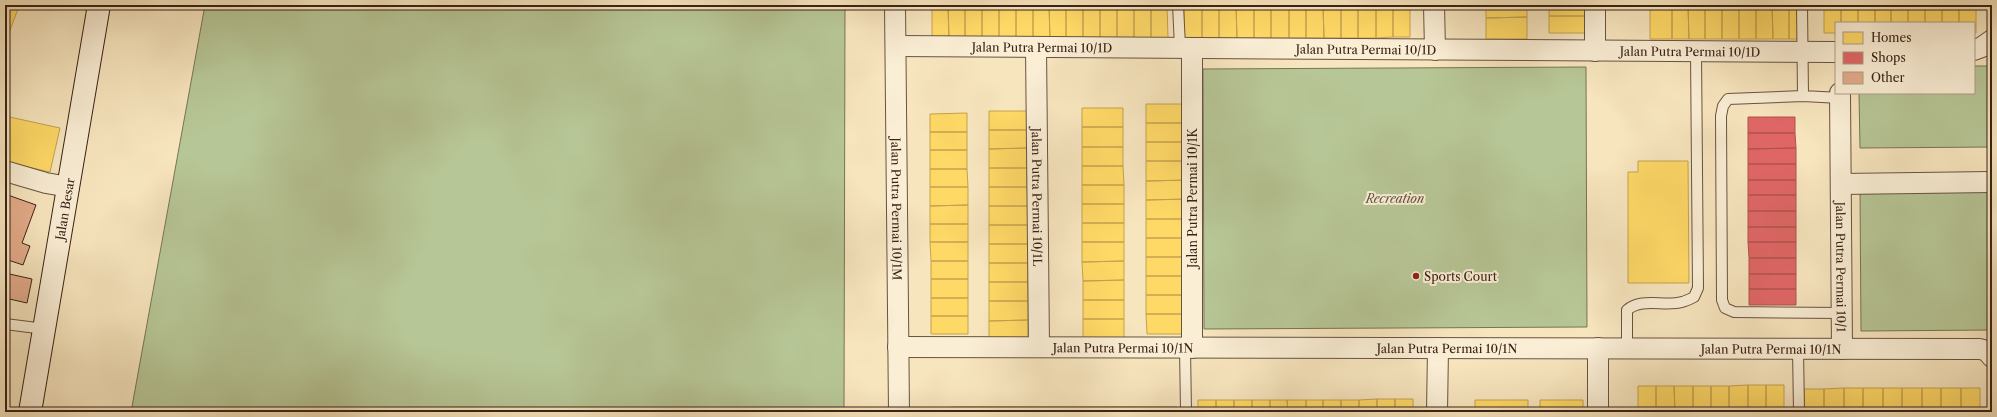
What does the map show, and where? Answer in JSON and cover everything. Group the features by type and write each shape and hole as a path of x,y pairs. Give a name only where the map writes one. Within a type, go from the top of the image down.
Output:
{"street":[{"name":"Jalan Besar","path":"30,412 99,5"},
{"name":"Jalan Putra Permai 10/1M","path":"895,5 899,412"},
{"path":"1434,5 1435,50"},
{"path":"1595,5 1595,51"},
{"path":"1975,50 1992,40"},
{"name":"Jalan Putra Permai 10/1D","path":"896,46 1835,52"},
{"name":"Jalan Putra Permai 10/1L","path":"1036,47 1040,347"},
{"name":"Jalan Putra Permai 10/1K","path":"1186,48 1189,348"},
{"name":"Jalan Putra Permai 10/1","path":"1840,95 1842,349"},
{"path":"5,171 46,183 69,187"},
{"name":"Jalan Putra Permai 10/1","path":"1841,184 1992,182"},
{"name":"Jalan Putra Permai 10/1N","path":"898,347 1980,349 1987,351 1992,357"},
{"path":"1437,412 1438,348"},
{"path":"1598,348 1598,412"}],"lane":[{"path":"1178,5 1186,48"},
{"path":"1802,5 1803,96"},
{"path":"1627,348 1627,310 1632,305 1641,303 1682,302 1694,297 1698,288 1696,52"},
{"path":"1840,95 1728,99 1723,106 1721,116 1722,300 1725,308 1734,312 1842,313"},
{"path":"5,324 45,329"},
{"path":"1186,412 1189,348"},
{"path":"1798,349 1799,412"}],"green space":[{"path":"205,5 845,5 844,412 131,412"},
{"path":"1975,66 1992,66 1992,147 1860,148 1859,94 1975,94"},
{"name":"Recreation","path":"1586,67 1587,327 1204,329 1203,69"},
{"path":"1992,188 1992,330 1861,331 1860,189"}],"building: Homes":[{"path":"5,5 19,6 9,33 5,32"},
{"path":"932,5 948,5 949,39 932,39"},
{"path":"948,5 965,5 965,39 949,39"},
{"path":"965,5 982,5 982,39 965,39"},
{"path":"982,5 999,5 999,39 982,39"},
{"path":"999,5 1016,5 1016,39 999,39"},
{"path":"1016,5 1033,5 1033,39 1016,39"},
{"path":"1033,5 1049,5 1050,39 1033,39"},
{"path":"1049,5 1066,5 1066,39 1050,39"},
{"path":"1066,5 1083,5 1083,39 1066,39"},
{"path":"1083,5 1100,5 1100,38 1083,39"},
{"path":"1100,5 1117,5 1117,38 1100,38"},
{"path":"1117,5 1134,5 1134,38 1117,38"},
{"path":"1134,5 1151,5 1151,38 1134,38"},
{"path":"1151,5 1167,5 1168,38 1151,38"},
{"path":"1184,5 1202,5 1202,39 1184,39"},
{"path":"1202,5 1219,5 1219,38 1202,39"},
{"path":"1219,5 1236,5 1237,38 1219,38"},
{"path":"1236,5 1254,5 1254,38 1237,38"},
{"path":"1254,5 1271,5 1271,38 1254,38"},
{"path":"1271,5 1289,5 1289,38 1271,38"},
{"path":"1289,5 1306,5 1306,38 1289,38"},
{"path":"1306,5 1323,5 1324,38 1306,38"},
{"path":"1323,5 1341,5 1341,38 1324,38"},
{"path":"1341,5 1358,5 1358,38 1341,38"},
{"path":"1358,5 1376,5 1376,38 1358,38"},
{"path":"1376,5 1393,5 1393,37 1376,38"},
{"path":"1393,5 1410,5 1410,37 1393,37"},
{"path":"1486,5 1527,5 1527,17 1486,18"},
{"path":"1549,5 1585,5 1585,16 1549,16"},
{"path":"1650,5 1672,5 1672,39 1650,39"},
{"path":"1672,5 1688,5 1689,39 1672,39"},
{"path":"1688,5 1705,5 1705,39 1689,39"},
{"path":"1705,5 1722,5 1722,39 1705,39"},
{"path":"1722,5 1739,5 1739,39 1722,39"},
{"path":"1739,5 1756,5 1756,39 1739,39"},
{"path":"1756,5 1772,5 1773,39 1756,39"},
{"path":"1772,5 1789,5 1789,39 1773,39"},
{"path":"1789,5 1806,5 1806,39 1789,39"},
{"path":"1824,5 1841,5 1841,22 1835,22 1835,33 1824,33"},
{"path":"1841,5 1858,5 1858,22 1841,22"},
{"path":"1858,5 1875,5 1875,22 1858,22"},
{"path":"1875,5 1891,5 1891,22 1875,22"},
{"path":"1891,5 1908,5 1908,22 1891,22"},
{"path":"1908,5 1925,5 1925,22 1908,22"},
{"path":"1925,5 1942,5 1942,22 1925,22"},
{"path":"1942,5 1959,5 1959,22 1942,22"},
{"path":"1959,5 1976,5 1976,33 1975,22 1959,22"},
{"path":"1549,16 1585,16 1585,33 1549,33"},
{"path":"1527,17 1527,39 1486,39 1486,18"},
{"path":"1146,104 1187,104 1187,123 1146,123"},
{"path":"1082,108 1123,108 1123,127 1082,127"},
{"path":"989,111 1027,111 1027,130 989,130"},
{"path":"967,113 967,132 930,132 930,114"},
{"path":"5,116 60,128 50,172 5,162"},
{"path":"1146,123 1187,123 1187,142 1146,142"},
{"path":"1082,127 1123,127 1123,147 1082,147"},
{"path":"989,130 1027,130 1027,148 989,149"},
{"path":"930,132 967,132 967,150 930,150"},
{"path":"1146,142 1187,142 1187,161 1146,161"},
{"path":"1082,147 1123,147 1123,166 1082,166"},
{"path":"1027,148 1027,168 989,168 989,149"},
{"path":"930,150 967,150 967,169 930,169"},
{"path":"1146,161 1187,161 1188,180 1146,181"},
{"path":"1638,161 1688,161 1689,283 1628,283 1628,172 1638,172"},
{"path":"1082,166 1123,166 1124,185 1082,185"},
{"path":"989,168 1027,168 1027,187 989,187"},
{"path":"930,169 967,169 968,187 930,187"},
{"path":"1188,180 1188,199 1146,200 1146,181"},
{"path":"1082,185 1124,185 1124,204 1082,204"},
{"path":"930,187 968,187 968,205 930,206"},
{"path":"989,187 1027,187 1028,206 989,206"},
{"path":"1188,199 1188,219 1146,219 1146,200"},
{"path":"1082,204 1124,204 1124,223 1082,223"},
{"path":"968,205 968,224 930,224 930,206"},
{"path":"989,206 1028,206 1028,225 989,225"},
{"path":"1146,219 1188,219 1188,238 1146,238"},
{"path":"1082,223 1124,223 1124,242 1082,242"},
{"path":"930,224 968,224 968,242 930,242"},
{"path":"989,225 1028,225 1028,244 989,244"},
{"path":"1146,238 1188,238 1188,257 1146,257"},
{"path":"930,242 968,242 968,261 931,261"},
{"path":"1082,242 1124,242 1124,261 1082,262"},
{"path":"989,244 1028,244 1028,263 989,263"},
{"path":"1146,257 1188,257 1188,276 1146,276"},
{"path":"931,261 968,261 968,279 931,279"},
{"path":"1124,261 1124,280 1083,281 1082,262"},
{"path":"989,263 1028,263 1028,282 989,282"},
{"path":"1146,276 1188,276 1188,295 1146,295"},
{"path":"931,279 968,279 968,298 931,298"},
{"path":"1124,280 1124,300 1083,300 1083,281"},
{"path":"989,282 1028,282 1028,301 989,301"},
{"path":"1146,295 1188,295 1188,314 1146,314"},
{"path":"931,298 968,298 968,316 931,316"},
{"path":"1083,300 1124,300 1124,319 1083,319"},
{"path":"989,301 1028,301 1028,320 989,321"},
{"path":"1146,314 1188,314 1188,334 1147,334"},
{"path":"931,316 968,316 968,334 931,334"},
{"path":"1083,319 1124,319 1124,338 1083,338"},
{"path":"1028,320 1028,339 989,340 989,321"},
{"path":"1748,385 1748,412 1729,412 1729,386"},
{"path":"1748,385 1766,385 1766,412 1748,412"},
{"path":"1766,385 1784,385 1784,412 1766,412"},
{"path":"1638,386 1656,386 1656,412 1638,412"},
{"path":"1656,386 1674,386 1675,412 1656,412"},
{"path":"1674,386 1693,386 1693,412 1675,412"},
{"path":"1693,386 1711,386 1711,412 1693,412"},
{"path":"1711,386 1729,386 1729,412 1711,412"},
{"path":"1844,388 1844,412 1824,412 1824,389"},
{"path":"1844,388 1863,388 1863,412 1844,412"},
{"path":"1863,388 1883,388 1883,412 1863,412"},
{"path":"1883,388 1902,388 1902,412 1883,412"},
{"path":"1902,388 1922,388 1922,412 1902,412"},
{"path":"1922,388 1941,388 1941,412 1922,412"},
{"path":"1941,388 1961,388 1961,412 1941,412"},
{"path":"1961,388 1980,388 1980,412 1961,412"},
{"path":"1804,389 1824,389 1824,412 1804,412"},
{"path":"1377,399 1395,399 1395,412 1377,412"},
{"path":"1377,399 1377,412 1359,412 1359,400"},
{"path":"1395,399 1413,399 1413,412 1395,412"},
{"path":"1198,400 1216,400 1216,412 1198,412"},
{"path":"1216,400 1234,400 1234,412 1216,412"},
{"path":"1234,400 1252,400 1252,412 1234,412"},
{"path":"1252,400 1270,400 1270,412 1252,412"},
{"path":"1270,400 1287,400 1288,412 1270,412"},
{"path":"1287,400 1306,400 1306,412 1288,412"},
{"path":"1306,400 1323,400 1323,412 1306,412"},
{"path":"1323,400 1341,400 1341,412 1323,412"},
{"path":"1341,400 1359,400 1359,412 1341,412"},
{"path":"1475,400 1528,400 1528,412 1475,412"},
{"path":"1540,400 1583,400 1583,412 1540,412"},
{"path":"956,407 956,412 937,412 937,408"},
{"path":"956,407 974,407 974,412 956,412"},
{"path":"974,407 992,407 992,412 974,412"},
{"path":"992,407 1011,407 1011,412 992,412"},
{"path":"1011,407 1029,407 1029,412 1011,412"},
{"path":"1029,407 1048,407 1048,412 1029,412"},
{"path":"1048,407 1066,407 1066,412 1048,412"},
{"path":"1066,407 1085,407 1085,412 1066,412"},
{"path":"1085,407 1103,407 1103,412 1085,412"},
{"path":"1103,407 1122,407 1122,412 1103,412"},
{"path":"1122,407 1140,407 1140,412 1122,412"},
{"path":"1140,407 1159,407 1159,412 1140,412"},
{"path":"1159,407 1177,407 1177,412 1159,412"}],"building: Shops":[{"path":"1748,117 1795,117 1795,133 1748,133"},
{"path":"1748,133 1795,133 1796,148 1748,149"},
{"path":"1796,148 1796,164 1748,164 1748,149"},
{"path":"1748,164 1796,164 1796,180 1748,180"},
{"path":"1748,180 1796,180 1796,195 1748,195"},
{"path":"1748,195 1796,195 1796,211 1748,211"},
{"path":"1748,211 1796,211 1796,227 1748,227"},
{"path":"1748,227 1796,227 1796,242 1748,242"},
{"path":"1748,242 1796,242 1796,258 1749,258"},
{"path":"1749,258 1796,258 1796,274 1749,274"},
{"path":"1749,274 1796,274 1796,289 1749,289"},
{"path":"1749,289 1796,289 1796,305 1749,305"}],"building: Other":[{"path":"5,194 36,205 22,243 30,246 23,265 5,259"},
{"path":"5,273 32,279 27,303 5,298"}],"place":[{"name":"Sports Court","path":"1416,276"}]}
